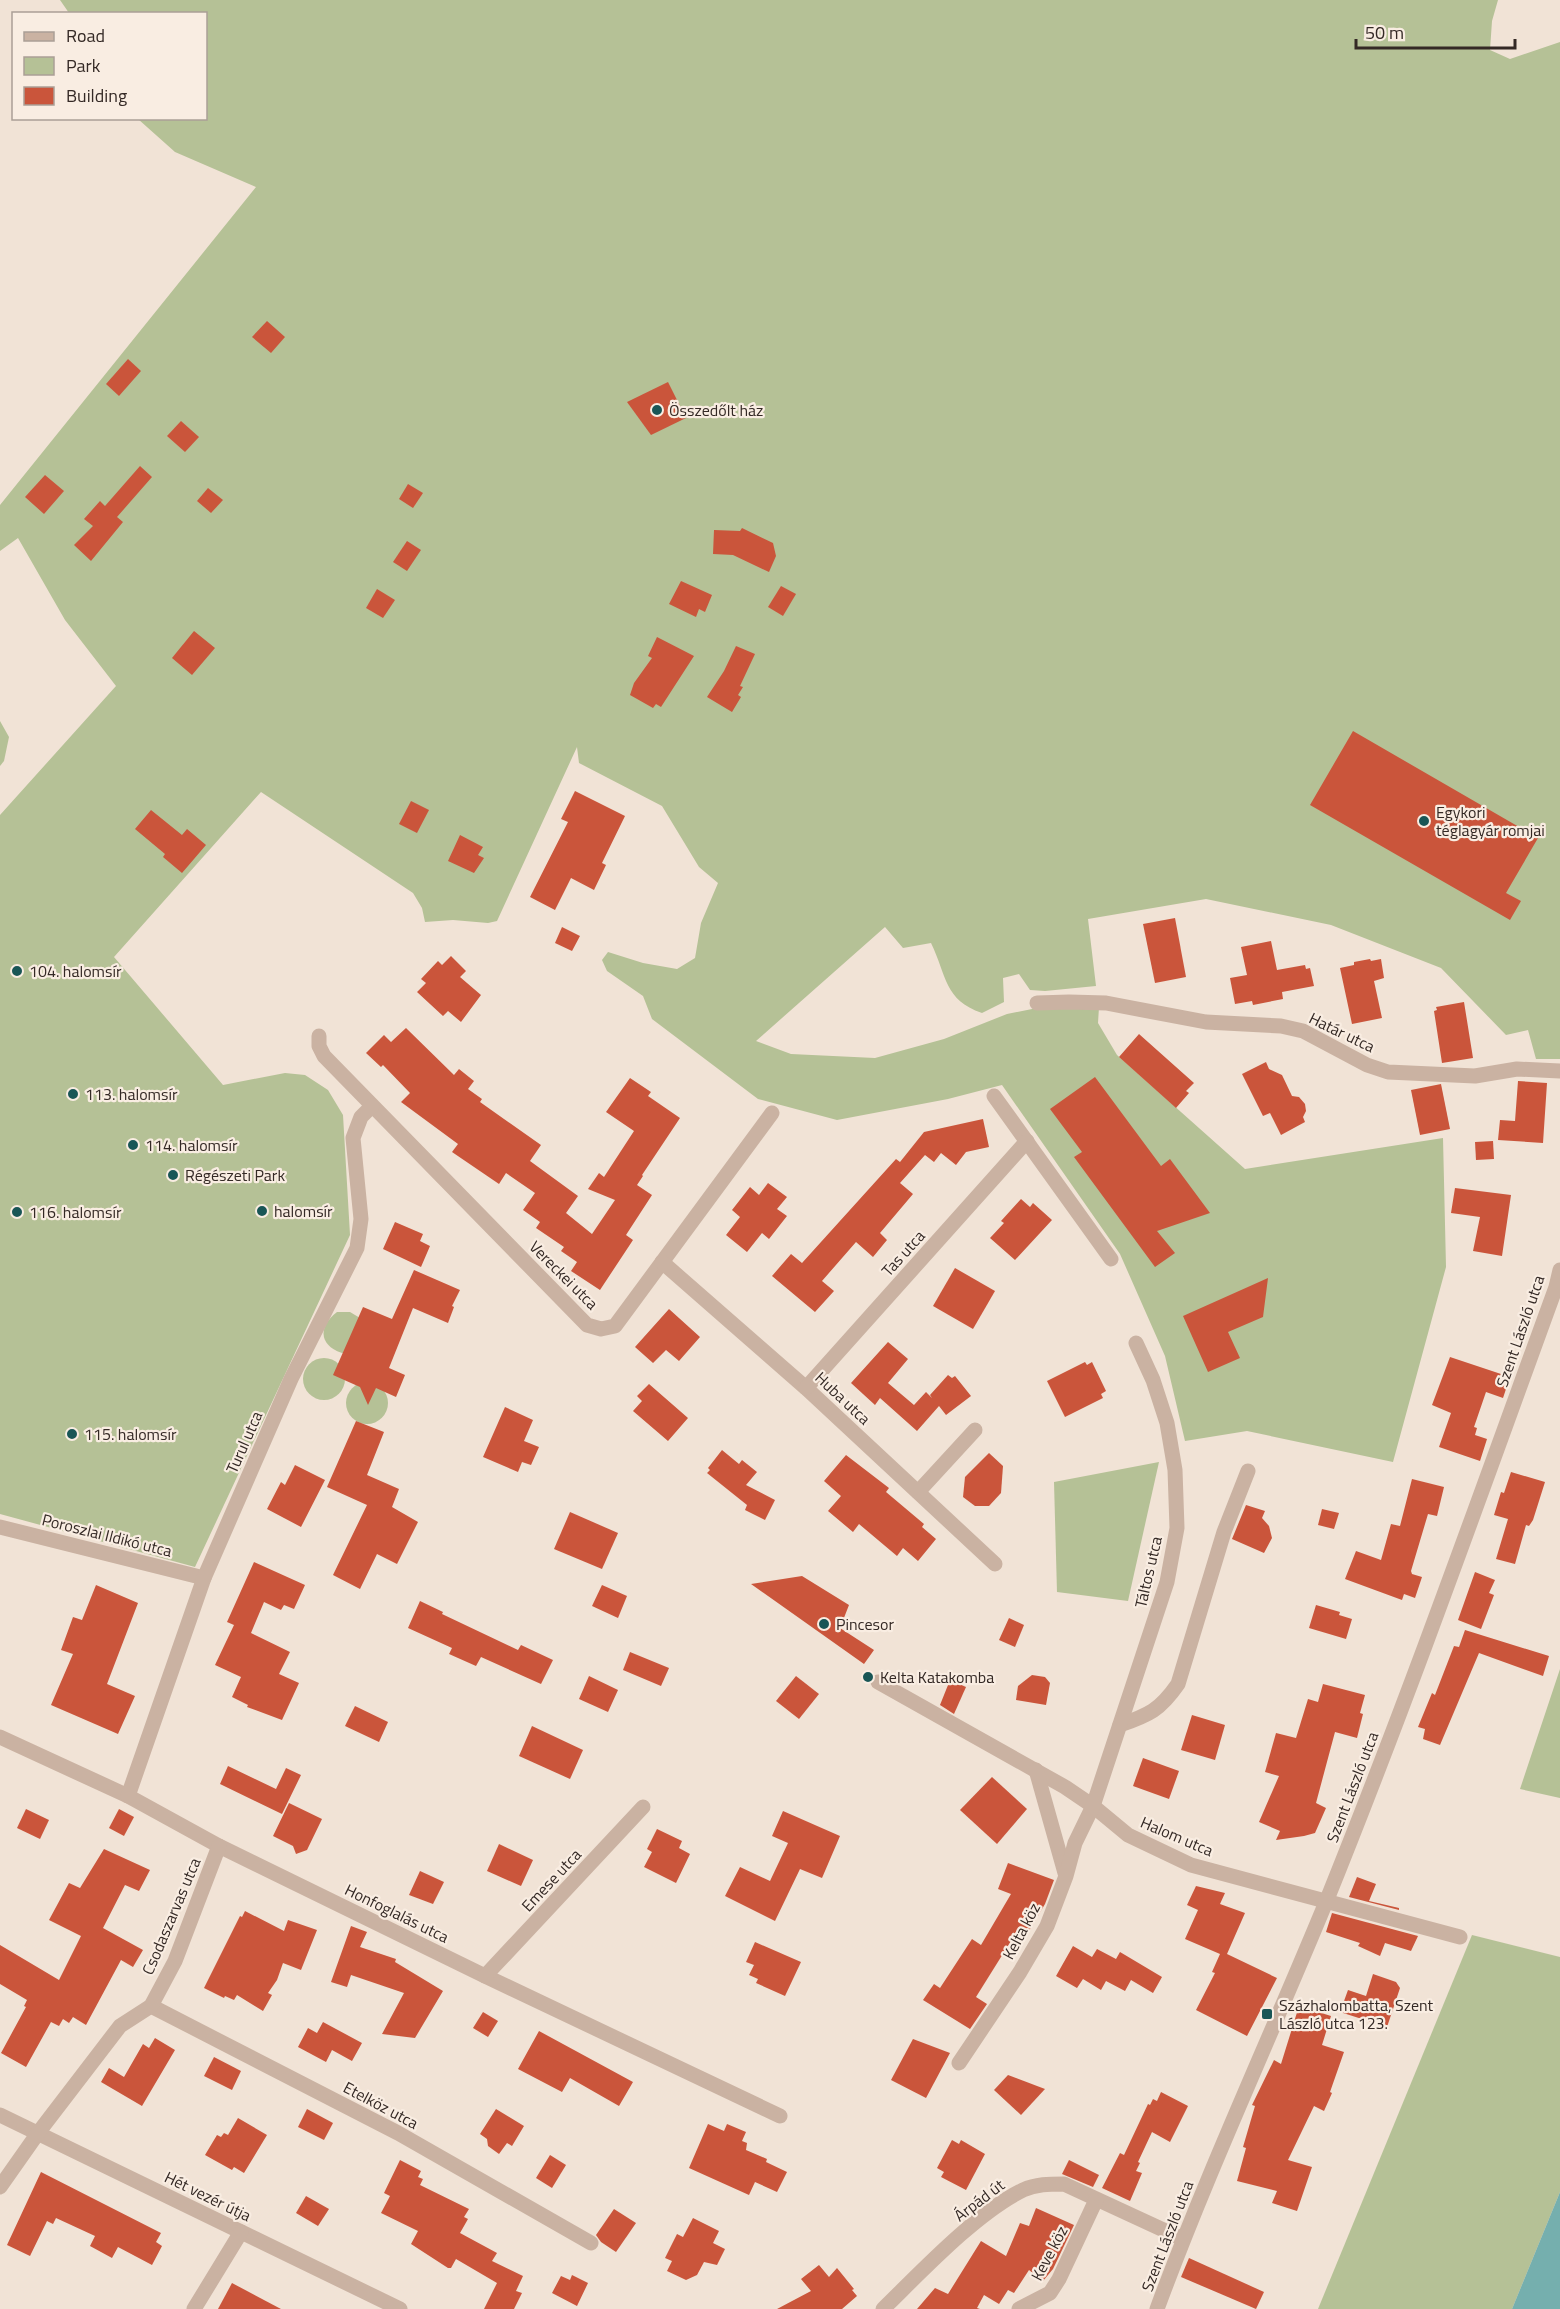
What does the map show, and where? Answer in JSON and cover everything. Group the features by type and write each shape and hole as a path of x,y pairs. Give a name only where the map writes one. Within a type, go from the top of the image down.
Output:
{"street":[{"name":"Határ utca","path":"1037,1003 1106,1003 1206,1022 1281,1026 1312,1035 1367,1065 1388,1072 1475,1076 1517,1069 1560,1071"},
{"name":"Vereckei utca","path":"319,1036 319,1046 324,1056 372,1107 587,1325 601,1329 615,1326 772,1113"},
{"path":"994,1096 1111,1259"},
{"name":"Turul utca","path":"128,1796 204,1578 291,1379 357,1248 361,1219 353,1138 361,1117 372,1107"},
{"name":"Tas utca","path":"806,1388 1027,1141"},
{"name":"Huba utca","path":"662,1262 806,1388 995,1564"},
{"name":"Szent László utca","path":"1157,2309 1183,2240 1326,1902 1427,1644 1558,1286 1560,1270"},
{"name":"Táltos utca","path":"1093,1806 1167,1582 1177,1528 1175,1470 1167,1423 1153,1380 1136,1343"},
{"path":"918,1492 975,1430"},
{"path":"1120,1725 1143,1717 1164,1703 1178,1684 1224,1532 1248,1472"},
{"name":"Poroszlai Ildikó utca","path":"0,1527 204,1578"},
{"name":"Halom utca","path":"878,1682 1036,1770 1093,1806 1128,1835 1191,1865 1460,1937"},
{"name":"Honfoglalás utca","path":"0,1737 128,1796 219,1846 485,1976 780,2116"},
{"path":"1036,1770 1065,1876"},
{"name":"Kelta köz","path":"959,2063 1020,1972 1047,1926 1075,1843 1093,1806"},
{"name":"Emese utca","path":"485,1976 642,1807"},
{"name":"Csodaszarvas utca","path":"0,2187 38,2133 120,2026 151,2006 175,1961 219,1846"},
{"name":"Etelköz utca","path":"151,2006 398,2133 591,2243"},
{"name":"Hét vezér útja","path":"0,2115 400,2309"},
{"name":"Árpád út","path":"883,2309 998,2205 1024,2190 1042,2184 1064,2184 1183,2240"},
{"name":"Keve köz","path":"1018,2309 1050,2293 1059,2279 1096,2200"},
{"path":"194,2309 241,2232"}],"green space":[{"path":"60,0 1498,0 1492,21 1490,50 1510,59 1560,42 1560,1059 1536,1059 1528,1030 1506,1035 1441,968 1331,925 1206,899 1088,919 1096,986 1045,991 1030,990 1019,974 1003,978 1004,1002 982,1013 970,1008 953,994 931,943 903,948 885,927 756,1041 791,1054 875,1058 944,1039 1007,1014 1047,1006 1099,1007 1098,1023 1117,1055 1245,1169 1443,1138 1446,1267 1393,1462 1247,1431 1185,1441 1165,1356 1120,1254 1002,1085 948,1099 837,1120 758,1099 652,1019 643,996 607,971 602,960 608,952 643,963 677,969 695,958 701,923 718,883 699,867 662,806 579,763 577,747 497,921 488,923 453,920 425,922 422,908 413,893 261,792 114,957 223,1085 285,1073 305,1075 328,1090 343,1115 350,1235 195,1567 0,1514 0,815 116,686 65,620 18,538 0,551 0,505 256,187 175,152 139,120 207,120 207,12 68,12"},
{"path":"0,721 9,737 4,761 0,766"},
{"path":"337,1312 350,1312 360,1318 346,1354 331,1347 324,1337 326,1324"},
{"path":"324,1358 339,1364 345,1379 339,1394 324,1400 309,1394 303,1379 309,1364"},
{"path":"367,1382 382,1388 388,1403 382,1418 367,1424 352,1418 346,1403 352,1388"},
{"path":"1159,1462 1128,1601 1057,1592 1054,1482"},
{"path":"1560,1669 1560,1798 1520,1789"},
{"path":"1472,1935 1560,1957 1560,2192 1512,2309 1318,2309"}],"water":[{"path":"1560,2192 1560,2309 1512,2309"}],"building":[{"path":"267,321 285,337 271,353 252,337"},
{"path":"128,359 141,371 119,396 106,384"},
{"name":"Összedőlt ház","path":"668,382 686,418 651,435 627,402"},
{"path":"181,421 199,437 185,452 167,436"},
{"path":"140,466 152,477 117,517 123,522 91,561 74,545 93,526 84,519 100,501 105,506"},
{"path":"45,475 64,491 44,514 25,497"},
{"path":"408,484 423,493 413,508 399,499"},
{"path":"208,488 223,500 211,513 197,501"},
{"path":"742,528 773,543 776,556 769,572 733,555 713,554 714,530 740,531"},
{"path":"407,541 421,550 407,571 393,562"},
{"path":"681,581 712,595 705,612 699,609 696,617 669,604"},
{"path":"781,586 796,594 783,616 768,607"},
{"path":"377,589 395,600 383,618 366,608"},
{"path":"194,631 215,648 192,675 172,658"},
{"path":"657,637 694,656 661,707 656,704 653,708 630,695 634,683 652,658 648,656"},
{"path":"736,646 755,654 740,686 743,687 738,695 741,697 732,712 707,697 724,671"},
{"name":"Egykori téglagyár romjai","path":"1353,731 1538,838 1506,893 1521,901 1510,920 1310,805"},
{"path":"575,791 625,816 602,863 606,865 594,890 571,878 555,910 530,897 568,822 561,819"},
{"path":"411,801 429,810 417,833 399,824"},
{"path":"151,810 182,835 187,829 206,845 182,873 163,857 165,854 135,829"},
{"path":"460,835 483,847 478,855 484,858 474,873 448,861"},
{"path":"1175,918 1186,977 1155,983 1143,924"},
{"path":"562,927 580,936 572,951 555,943"},
{"path":"1271,941 1277,970 1305,965 1306,969 1310,968 1314,986 1282,992 1283,999 1253,1005 1252,1001 1235,1004 1230,978 1247,975 1241,947"},
{"path":"451,956 466,971 460,977 481,995 461,1022 448,1011 443,1016 417,992 426,983 421,979 438,961 442,965"},
{"path":"1370,959 1371,961 1381,959 1384,978 1374,981 1382,1018 1352,1024 1340,968"},
{"path":"1464,1002 1473,1058 1442,1063 1434,1011 1437,1010 1436,1007"},
{"path":"406,1028 454,1075 459,1069 474,1081 468,1089 482,1099 480,1102 541,1145 530,1161 578,1196 566,1213 592,1234 615,1200 588,1189 599,1173 604,1177 634,1131 606,1112 630,1078 651,1092 648,1096 680,1118 637,1185 652,1195 626,1235 633,1240 600,1290 571,1271 577,1262 561,1251 564,1247 536,1228 540,1222 523,1210 535,1193 506,1173 499,1184 452,1152 458,1144 401,1102 410,1093 383,1065 381,1067 366,1053 384,1035 391,1042"},
{"path":"1139,1034 1194,1083 1186,1091 1189,1093 1176,1108 1119,1057"},
{"path":"1266,1062 1269,1069 1282,1075 1292,1096 1299,1097 1305,1104 1306,1111 1303,1117 1305,1122 1281,1135 1270,1113 1263,1116 1242,1074"},
{"path":"1095,1077 1161,1166 1170,1159 1210,1213 1157,1231 1175,1253 1155,1267 1074,1157 1082,1152 1050,1109"},
{"path":"1518,1081 1547,1083 1543,1143 1498,1140 1500,1120 1515,1121"},
{"path":"1441,1084 1450,1129 1420,1135 1411,1090"},
{"path":"983,1119 989,1147 966,1152 956,1165 941,1153 934,1162 925,1155 900,1183 913,1194 880,1233 887,1240 873,1257 856,1242 822,1281 834,1291 815,1312 772,1276 791,1254 802,1263 896,1159 900,1162 924,1132"},
{"path":"1493,1141 1494,1159 1476,1160 1475,1142"},
{"path":"768,1183 787,1197 777,1209 787,1216 769,1239 762,1233 747,1252 726,1235 740,1217 732,1210 750,1187 759,1195"},
{"path":"1455,1188 1511,1195 1502,1256 1473,1251 1480,1217 1451,1213"},
{"path":"1021,1199 1030,1207 1033,1203 1052,1220 1015,1260 990,1238 1004,1223 1001,1221"},
{"path":"395,1222 423,1234 420,1241 430,1246 421,1267 383,1249"},
{"path":"955,1268 995,1291 973,1329 933,1306"},
{"path":"414,1270 460,1290 452,1306 454,1307 448,1323 413,1308 389,1368 405,1375 396,1397 376,1388 368,1405 360,1387 333,1375 363,1307 392,1319"},
{"path":"1268,1278 1263,1317 1228,1332 1240,1358 1208,1372 1183,1316"},
{"path":"669,1309 700,1337 679,1361 666,1350 653,1363 635,1347"},
{"path":"888,1342 908,1359 888,1383 914,1405 926,1392 932,1398 930,1395 948,1375 952,1378 955,1376 971,1396 946,1415 939,1406 917,1431 880,1398 875,1405 851,1383"},
{"path":"1450,1357 1510,1377 1503,1398 1486,1392 1474,1427 1477,1428 1475,1435 1487,1439 1480,1461 1439,1447 1451,1413 1432,1405"},
{"path":"1085,1362 1087,1365 1092,1362 1106,1391 1101,1394 1103,1398 1065,1417 1047,1381"},
{"path":"649,1384 688,1418 668,1441 633,1411 642,1401 637,1396"},
{"path":"505,1407 533,1420 524,1441 539,1447 531,1465 522,1462 518,1472 483,1457"},
{"path":"356,1421 384,1432 367,1475 399,1489 392,1507 418,1522 397,1564 377,1554 360,1589 333,1575 367,1505 327,1487"},
{"path":"722,1450 739,1464 742,1460 757,1472 746,1485 775,1500 765,1520 745,1510 747,1505 707,1473 710,1470 708,1468"},
{"path":"989,1453 1003,1466 1001,1493 989,1506 975,1506 963,1497 965,1477"},
{"path":"846,1455 889,1488 886,1492 924,1524 922,1527 936,1539 918,1561 903,1548 897,1556 859,1524 853,1532 828,1511 841,1496 824,1481"},
{"path":"295,1465 325,1480 301,1527 267,1509 281,1482 285,1485"},
{"path":"1511,1472 1545,1482 1533,1520 1529,1526 1526,1525 1515,1564 1496,1559 1508,1519 1494,1515 1501,1492 1504,1493"},
{"path":"1412,1479 1444,1487 1437,1516 1428,1514 1411,1571 1412,1574 1422,1577 1415,1598 1404,1594 1402,1600 1345,1579 1356,1551 1381,1560 1391,1524 1400,1526"},
{"path":"1246,1505 1265,1511 1262,1518 1269,1526 1272,1538 1264,1553 1232,1539"},
{"path":"1322,1509 1339,1513 1334,1529 1318,1525"},
{"path":"570,1512 618,1533 602,1569 554,1549"},
{"path":"254,1562 305,1585 294,1609 284,1605 281,1610 264,1602 251,1633 290,1652 279,1674 299,1683 282,1720 247,1707 248,1705 232,1697 241,1677 215,1665 234,1625 227,1622"},
{"path":"1475,1572 1495,1580 1489,1593 1494,1595 1481,1629 1458,1620"},
{"name":"Pincesor","path":"802,1576 849,1605 840,1628 874,1650 864,1664 751,1584"},
{"path":"96,1585 138,1603 107,1684 135,1696 118,1734 51,1705 73,1654 61,1650 73,1617 82,1620"},
{"path":"602,1585 627,1596 618,1618 592,1606"},
{"path":"420,1601 518,1650 521,1645 553,1660 541,1684 481,1657 476,1666 449,1654 452,1648 408,1628"},
{"path":"1316,1605 1340,1612 1339,1615 1352,1619 1346,1639 1309,1628"},
{"path":"1009,1618 1024,1625 1015,1647 999,1640"},
{"path":"1465,1630 1549,1656 1543,1676 1479,1653 1440,1745 1423,1739 1425,1729 1418,1727 1432,1693 1435,1695 1454,1646 1459,1647"},
{"path":"630,1652 669,1668 661,1686 623,1670"},
{"path":"1032,1675 1045,1677 1050,1683 1046,1705 1016,1700 1018,1686"},
{"path":"589,1676 618,1690 608,1712 579,1699"},
{"path":"796,1676 819,1694 799,1719 776,1701"},
{"path":"950,1680 966,1687 954,1714 940,1705"},
{"path":"1323,1684 1365,1695 1357,1738 1335,1732 1316,1803 1326,1808 1315,1833 1276,1840 1280,1831 1259,1822 1279,1776 1265,1772 1276,1733 1296,1738 1308,1699 1318,1702"},
{"path":"355,1706 388,1722 379,1742 345,1726"},
{"path":"1192,1715 1225,1725 1215,1760 1181,1750"},
{"path":"532,1726 583,1750 570,1779 519,1756"},
{"path":"1143,1758 1179,1771 1169,1799 1133,1786"},
{"path":"228,1766 276,1789 286,1768 301,1775 282,1814 220,1784"},
{"path":"992,1777 1027,1809 997,1844 960,1810"},
{"path":"289,1803 322,1819 307,1850 296,1854 293,1846 273,1836"},
{"path":"26,1809 49,1820 40,1839 17,1828"},
{"path":"119,1809 134,1817 124,1836 109,1828"},
{"path":"783,1811 840,1836 822,1878 800,1869 775,1921 725,1896 740,1867 770,1881 788,1843 772,1836"},
{"path":"657,1829 682,1841 679,1848 690,1854 676,1883 644,1867 652,1852 647,1849"},
{"path":"499,1844 533,1860 521,1886 487,1871"},
{"path":"104,1849 150,1870 139,1891 125,1885 103,1928 143,1950 133,1967 121,1960 86,2025 73,2017 69,2023 63,2019 59,2026 51,2022 26,2067 1,2053 26,2007 24,2006 27,2000 0,1984 0,1945 59,1980 81,1936 49,1920 69,1883 80,1888"},
{"path":"1008,1863 1054,1880 1045,1904 1020,1946 1011,1941 976,1997 987,2004 970,2029 923,2000 934,1984 940,1988 972,1939 981,1945 1011,1894 998,1889"},
{"path":"420,1871 444,1882 433,1904 409,1895"},
{"path":"1357,1877 1376,1884 1369,1901 1399,1908 1399,1910 1349,1897"},
{"path":"1196,1886 1225,1893 1220,1904 1245,1913 1227,1954 1277,1978 1247,2036 1196,2010 1215,1973 1212,1972 1220,1954 1185,1939 1198,1910 1187,1905"},
{"path":"245,1911 284,1931 288,1920 317,1930 301,1970 283,1963 277,1980 268,1993 272,1995 263,2011 237,1995 234,2000 225,1996 224,1998 204,1988 240,1916 242,1917"},
{"path":"1332,1913 1418,1936 1411,1951 1385,1943 1380,1956 1358,1946 1360,1943 1326,1932"},
{"path":"351,1926 367,1932 360,1947 396,1959 395,1962 443,1991 415,2038 382,2034 404,1993 351,1975 347,1987 331,1982"},
{"path":"755,1942 801,1962 785,1996 756,1983 758,1979 749,1975 754,1965 746,1962"},
{"path":"1073,1946 1092,1957 1097,1949 1116,1959 1120,1952 1162,1977 1153,1993 1131,1980 1125,1991 1106,1981 1101,1990 1083,1979 1077,1988 1056,1976"},
{"path":"1373,1974 1396,1982 1400,1988 1387,2027 1340,2012 1348,1990 1366,1996"},
{"path":"1299,2006 1331,2016 1322,2045 1344,2052 1324,2111 1314,2106 1288,2160 1312,2167 1297,2211 1272,2203 1277,2191 1237,2181 1246,2148 1243,2147 1255,2106 1252,2105 1274,2060 1281,2064"},
{"path":"483,2012 498,2021 488,2037 473,2028"},
{"path":"323,2022 362,2043 352,2061 332,2050 326,2062 298,2047 308,2028 317,2033"},
{"path":"539,2031 633,2082 619,2106 570,2078 562,2092 518,2069"},
{"path":"155,2038 175,2050 142,2106 101,2082 109,2068 124,2077 143,2044 149,2048"},
{"path":"913,2039 950,2053 926,2098 891,2080"},
{"path":"214,2057 241,2071 232,2090 204,2076"},
{"path":"1008,2075 1045,2089 1021,2115 994,2090"},
{"path":"1161,2092 1188,2106 1170,2142 1152,2132 1138,2162 1140,2163 1136,2171 1142,2173 1130,2201 1102,2188 1120,2153 1124,2155 1148,2104 1150,2105 1153,2099 1157,2101"},
{"path":"307,2109 333,2123 324,2140 298,2127"},
{"path":"496,2109 524,2126 512,2146 507,2143 499,2154 488,2146 487,2139 480,2134"},
{"path":"238,2118 267,2135 244,2173 234,2167 232,2170 205,2155 217,2135 221,2137 224,2133 228,2135"},
{"path":"708,2124 724,2131 727,2124 746,2132 742,2141 747,2143 746,2150 767,2159 766,2162 787,2172 777,2192 755,2182 749,2195 689,2168"},
{"path":"952,2140 959,2144 961,2140 985,2154 966,2190 941,2177 944,2172 937,2168"},
{"path":"550,2155 566,2165 552,2188 536,2178"},
{"path":"400,2160 421,2171 418,2177 423,2179 420,2185 469,2209 464,2217 468,2219 460,2233 497,2253 492,2261 523,2276 516,2291 522,2293 514,2309 484,2309 497,2283 456,2259 451,2268 448,2268 411,2244 418,2231 381,2213 390,2196 384,2193"},
{"path":"1069,2160 1099,2175 1093,2187 1062,2174"},
{"path":"41,2172 161,2233 156,2242 162,2246 152,2265 118,2247 112,2258 90,2246 95,2236 56,2218 53,2224 47,2221 30,2256 7,2245"},
{"path":"306,2196 329,2209 318,2226 296,2213"},
{"path":"1036,2208 1074,2225 1053,2269 1043,2281 1029,2270 1014,2293 1008,2290 999,2304 984,2295 977,2308 980,2309 917,2309 935,2288 948,2294 981,2241 1006,2256 1020,2223 1029,2226"},
{"path":"614,2209 636,2223 616,2252 601,2242 596,2235"},
{"path":"693,2218 719,2231 713,2243 725,2249 717,2265 704,2262 697,2275 686,2280 667,2271 672,2261 665,2258 677,2234 683,2237"},
{"path":"1189,2258 1264,2292 1256,2309 1181,2277"},
{"path":"819,2265 829,2277 837,2268 857,2296 842,2309 777,2309 811,2291 801,2279"},
{"path":"572,2275 588,2283 577,2306 552,2293 561,2276 570,2280"},
{"path":"232,2283 281,2309 218,2309"}],"place":[{"name":"Összedőlt ház","path":"657,410"},
{"name":"Egykori téglagyár romjai","path":"1424,821"},
{"name":"104. halomsír","path":"17,971"},
{"name":"113. halomsír","path":"73,1094"},
{"name":"114. halomsír","path":"133,1145"},
{"name":"Régészeti Park","path":"173,1175"},
{"name":"halomsír","path":"262,1211"},
{"name":"116. halomsír","path":"17,1212"},
{"name":"115. halomsír","path":"72,1434"},
{"name":"Pincesor","path":"824,1624"},
{"name":"Kelta Katakomba","path":"868,1677"},
{"name":"Százhalombatta, Szent László utca 123.","path":"1267,2014"}]}
